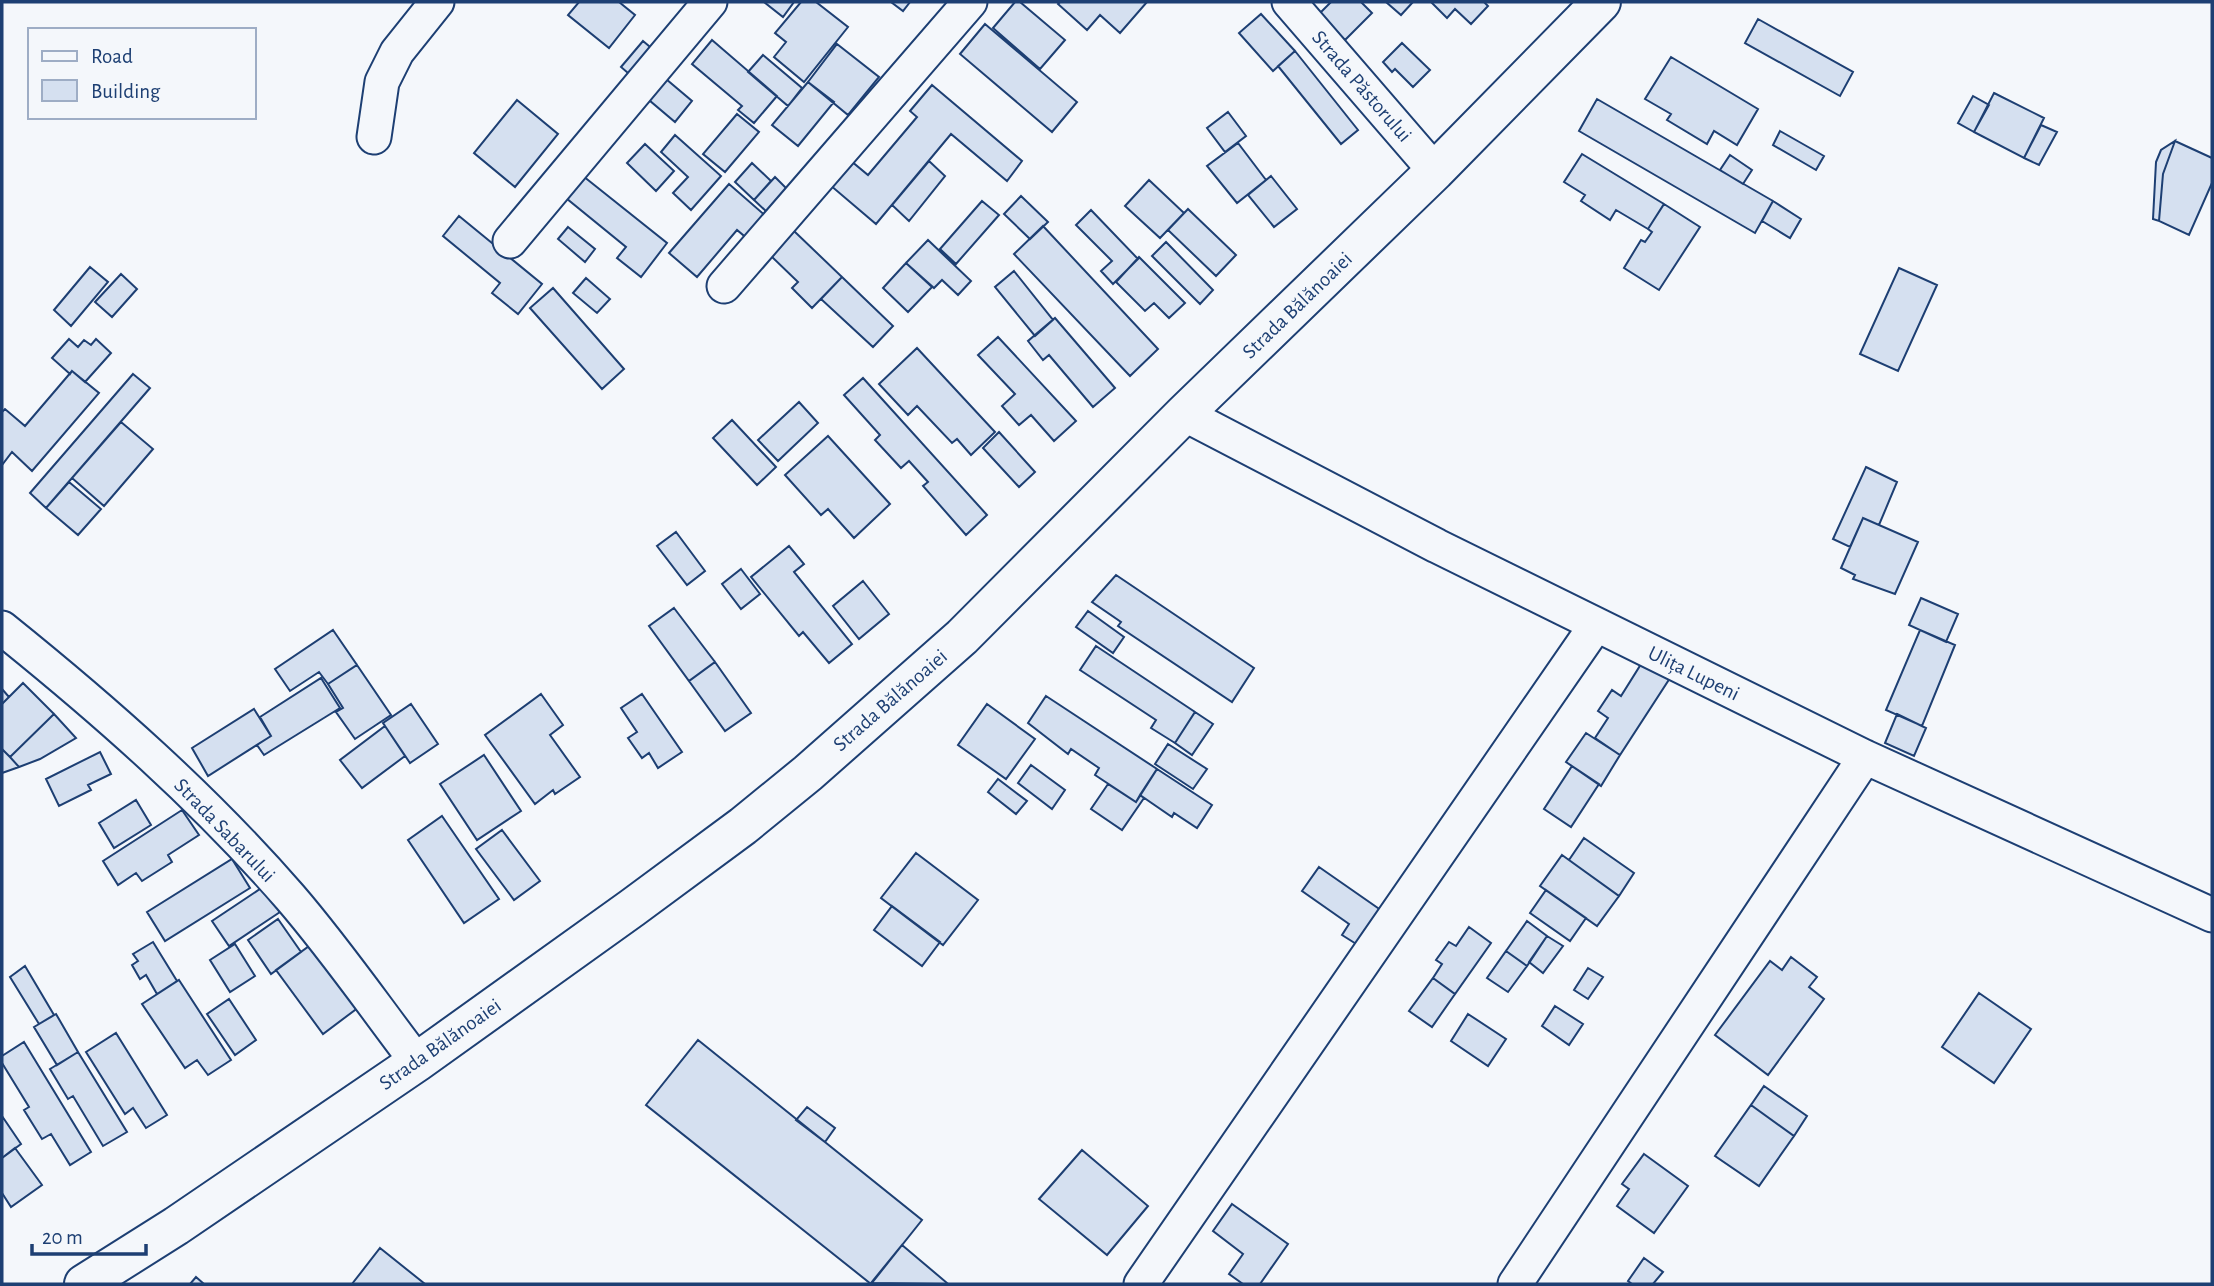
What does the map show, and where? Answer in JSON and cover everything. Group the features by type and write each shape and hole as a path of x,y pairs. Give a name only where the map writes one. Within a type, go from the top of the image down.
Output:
{"main road":[{"name":"Strada Bălănoaiei","path":"84,1284 176,1226 416,1062 643,900 743,826 807,773 962,637 1184,414 1436,171 1601,2"}],"street":[{"path":"374,137 382,82 397,52 437,2"},
{"path":"510,241 710,2"},
{"path":"723,286 970,2"},
{"name":"Strada Păstorului","path":"1289,2 1436,171"},
{"name":"Ulița Lupeni","path":"1184,414 1596,625 1866,757 2212,915"},
{"path":"1141,1284 1596,625"},
{"name":"Strada Sabarului","path":"2,628 113,719 235,838 290,898 416,1062"},
{"path":"1515,1284 1866,757"}],"building":[{"path":"579,2 619,2 635,15 609,48 568,15"},
{"path":"764,2 794,2 783,17"},
{"path":"801,2 816,2 848,27 804,82 774,57 786,42 775,33"},
{"path":"891,2 910,2 903,11"},
{"path":"1015,2 1020,2 1065,40 1040,69 993,28"},
{"path":"1147,2 1120,33 1100,15 1087,30 1058,4"},
{"path":"1331,2 1361,2 1372,13 1345,40 1319,14"},
{"path":"1386,2 1413,2 1401,15"},
{"path":"1431,2 1484,2 1488,6 1471,24 1455,9 1447,18"},
{"path":"1261,14 1295,51 1273,71 1239,33"},
{"path":"1758,19 1853,72 1840,96 1745,43"},
{"path":"985,24 1077,102 1052,132 960,54"},
{"path":"712,40 777,96 754,123 738,110 742,106 692,64"},
{"path":"643,41 656,52 635,79 621,67"},
{"path":"1402,43 1430,70 1413,87 1395,69 1392,72 1383,62"},
{"path":"837,44 879,77 848,115 808,82"},
{"path":"1295,51 1358,130 1341,144 1278,66"},
{"path":"763,55 802,88 788,106 748,72"},
{"path":"1671,57 1758,109 1737,145 1714,131 1707,144 1667,120 1671,114 1645,99"},
{"path":"666,79 692,101 675,122 649,100"},
{"path":"808,82 834,102 798,146 772,125"},
{"path":"932,85 1022,161 1007,181 951,134 876,224 830,185 851,161 868,175 917,117 910,111"},
{"path":"1994,93 2044,118 2024,158 1974,132"},
{"path":"1973,96 1989,105 1974,132 1958,123"},
{"path":"1597,99 1773,201 1755,233 1579,131"},
{"path":"517,100 558,134 515,187 474,153"},
{"path":"1228,112 1246,136 1225,152 1207,128"},
{"path":"737,114 759,132 725,172 703,154"},
{"path":"2041,125 2057,132 2039,165 2024,158"},
{"path":"1780,131 1824,156 1816,170 1773,145"},
{"path":"675,135 721,176 691,210 673,193 688,177 661,152"},
{"path":"2175,141 2212,158 2212,183 2189,235 2159,221 2163,174"},
{"path":"2175,141 2163,174 2159,221 2153,219 2156,162 2161,150"},
{"path":"1238,143 1266,180 1237,203 1207,166"},
{"path":"645,144 674,171 656,191 627,163"},
{"path":"1582,154 1664,204 1648,229 1616,210 1610,220 1581,201 1585,195 1564,182"},
{"path":"1730,155 1752,170 1743,184 1720,170"},
{"path":"929,161 945,176 909,221 892,205"},
{"path":"752,163 771,181 754,200 735,182"},
{"path":"583,176 667,243 641,277 617,258 626,247 566,198"},
{"path":"1271,176 1297,209 1274,227 1248,195"},
{"path":"775,177 788,190 768,213 754,200"},
{"path":"1149,180 1184,213 1160,238 1125,206"},
{"path":"729,184 768,218 749,240 737,230 697,277 669,253"},
{"path":"1021,196 1048,222 1030,239 1004,214"},
{"path":"982,201 999,215 956,264 940,249"},
{"path":"1773,201 1801,219 1790,238 1762,221"},
{"path":"1664,204 1700,227 1659,290 1624,268 1641,240 1645,242 1652,232 1648,229"},
{"path":"1188,209 1236,255 1216,276 1168,230"},
{"path":"1091,210 1138,259 1113,284 1101,271 1112,261 1076,225"},
{"path":"459,216 542,284 518,314 492,293 500,283 443,236"},
{"path":"1043,226 1158,349 1130,376 1014,254"},
{"path":"568,227 595,249 585,262 558,239"},
{"path":"794,231 842,277 812,308 792,288 798,282 771,256"},
{"path":"928,240 971,281 958,295 942,280 934,288 906,263"},
{"path":"1166,242 1213,290 1200,304 1152,256"},
{"path":"1139,257 1185,303 1169,318 1154,303 1145,311 1116,282"},
{"path":"906,263 932,287 908,312 883,288"},
{"path":"90,267 108,282 71,326 54,310"},
{"path":"1899,268 1937,285 1898,371 1860,354"},
{"path":"1014,271 1053,320 1035,336 995,287"},
{"path":"121,274 137,289 112,317 95,302"},
{"path":"842,277 893,326 873,347 821,299"},
{"path":"586,278 610,299 597,313 573,293"},
{"path":"553,288 624,369 602,389 530,308"},
{"path":"1055,318 1115,388 1093,407 1049,355 1043,360 1028,341"},
{"path":"998,337 1076,421 1054,441 1031,415 1019,425 1002,406 1015,394 978,355"},
{"path":"69,339 78,347 84,340 91,345 96,339 111,353 85,382 72,371 70,374 52,358"},
{"path":"917,348 995,432 971,455 957,439 952,443 917,406 908,415 879,384"},
{"path":"72,371 99,393 32,471 12,452 2,465 2,412 5,409 25,426"},
{"path":"133,374 150,388 46,508 30,493"},
{"path":"863,378 987,515 966,535 923,486 928,482 909,461 901,468 875,440 880,435 844,395"},
{"path":"799,402 818,423 778,461 758,440"},
{"path":"732,420 776,467 757,485 713,438"},
{"path":"121,422 153,449 104,506 72,478"},
{"path":"999,432 1035,472 1019,487 983,448"},
{"path":"828,436 890,504 854,538 828,509 821,515 785,475"},
{"path":"1866,467 1897,482 1879,525 1863,518 1850,547 1833,539"},
{"path":"69,482 101,509 78,535 46,508"},
{"path":"1863,518 1918,542 1895,594 1853,579 1855,575 1841,568"},
{"path":"676,532 705,571 687,585 657,546"},
{"path":"789,546 804,564 794,572 852,644 829,663 803,632 799,636 751,577"},
{"path":"741,569 760,594 741,609 722,584"},
{"path":"1116,575 1254,668 1232,702 1118,626 1121,622 1092,602"},
{"path":"863,581 889,614 859,639 833,606"},
{"path":"1921,598 1958,614 1946,642 1909,625"},
{"path":"674,608 715,662 689,681 649,626"},
{"path":"1088,611 1124,637 1113,653 1076,627"},
{"path":"333,630 357,665 328,684 319,672 290,691 275,669"},
{"path":"1920,630 1955,645 1922,726 1886,710"},
{"path":"1096,646 1195,712 1175,743 1151,728 1156,720 1080,670"},
{"path":"1643,661 1670,678 1620,755 1595,738 1608,718 1598,711 1612,690 1621,696"},
{"path":"715,662 751,713 725,731 689,681"},
{"path":"357,665 391,715 355,739 336,712 343,708 328,684"},
{"path":"321,678 340,708 264,755 257,745 271,736 260,717"},
{"path":"23,683 54,714 10,757 2,749 2,704"},
{"path":"2,689 9,697 2,704"},
{"path":"541,694 563,725 550,735 580,777 555,794 553,790 535,804 485,735"},
{"path":"642,694 682,752 658,768 649,753 642,758 628,738 637,732 621,708"},
{"path":"1046,696 1157,769 1136,802 1095,775 1099,768 1071,749 1068,754 1028,723"},
{"path":"411,704 438,744 410,763 383,723"},
{"path":"987,704 1035,739 1006,779 958,745"},
{"path":"254,709 271,736 208,776 192,748"},
{"path":"1195,712 1213,724 1192,755 1175,743"},
{"path":"54,714 76,738 40,759 19,767 10,757"},
{"path":"1897,714 1926,728 1914,756 1885,743"},
{"path":"385,726 405,756 362,788 340,760"},
{"path":"1586,733 1620,755 1601,786 1566,762"},
{"path":"1168,744 1207,769 1193,789 1155,764"},
{"path":"2,749 10,757 19,767 2,773"},
{"path":"100,752 111,774 88,785 91,790 59,806 46,779"},
{"path":"484,755 521,811 477,840 440,784"},
{"path":"1031,765 1065,790 1052,809 1018,783"},
{"path":"1572,766 1599,784 1571,827 1544,809"},
{"path":"1157,769 1212,805 1197,828 1174,813 1172,817 1140,795"},
{"path":"998,779 1027,801 1016,814 988,792"},
{"path":"1108,784 1136,802 1140,795 1144,798 1122,830 1091,809"},
{"path":"136,800 151,825 114,848 99,823"},
{"path":"182,810 199,835 168,855 172,862 142,881 136,873 118,885 103,861"},
{"path":"442,816 499,899 464,923 408,840"},
{"path":"502,830 540,881 514,900 476,849"},
{"path":"1584,838 1634,873 1619,896 1569,860"},
{"path":"916,853 978,900 943,945 881,898"},
{"path":"1562,855 1619,896 1597,926 1540,886"},
{"path":"232,859 250,888 165,941 147,912"},
{"path":"1319,867 1385,913 1361,947 1342,935 1349,924 1302,891"},
{"path":"263,887 280,912 229,946 212,921"},
{"path":"1546,890 1586,918 1570,941 1530,913"},
{"path":"892,906 940,942 922,966 874,930"},
{"path":"278,919 301,952 271,974 248,940"},
{"path":"1527,921 1547,936 1527,966 1506,951"},
{"path":"1469,927 1491,943 1455,994 1433,978 1442,964 1436,960 1449,942 1456,946"},
{"path":"1547,936 1563,946 1543,973 1529,962"},
{"path":"153,942 177,981 157,994 146,975 140,979 132,965 138,961 133,954"},
{"path":"235,944 255,976 230,992 210,960"},
{"path":"312,944 359,1007 323,1034 276,970"},
{"path":"1506,951 1527,966 1508,992 1487,978"},
{"path":"1791,957 1817,977 1809,987 1824,999 1768,1075 1715,1035 1770,961 1782,970"},
{"path":"25,966 54,1015 39,1024 10,977"},
{"path":"1588,968 1603,977 1588,999 1574,990"},
{"path":"1433,978 1455,994 1432,1027 1409,1011"},
{"path":"179,980 231,1060 208,1075 197,1060 185,1068 142,1004"},
{"path":"1979,993 2031,1029 1994,1083 1942,1047"},
{"path":"229,999 256,1040 235,1055 207,1014"},
{"path":"1555,1006 1583,1024 1569,1045 1542,1026"},
{"path":"56,1014 78,1052 57,1065 34,1027"},
{"path":"1468,1014 1506,1039 1488,1066 1451,1041"},
{"path":"116,1033 167,1115 146,1128 133,1108 125,1114 86,1052"},
{"path":"698,1040 922,1220 871,1284 646,1105"},
{"path":"24,1042 91,1152 70,1165 51,1134 42,1139 24,1110 29,1107 2,1063 2,1056"},
{"path":"78,1052 127,1132 103,1146 73,1096 68,1099 50,1069"},
{"path":"1764,1086 1807,1116 1794,1136 1751,1105"},
{"path":"1751,1105 1794,1136 1759,1186 1715,1156"},
{"path":"807,1107 835,1128 825,1142 796,1120"},
{"path":"2,1116 21,1144 2,1158"},
{"path":"15,1148 42,1185 11,1207 2,1193 2,1158"},
{"path":"1082,1150 1148,1206 1107,1255 1039,1199"},
{"path":"1644,1154 1688,1186 1654,1233 1617,1206 1629,1189 1622,1184"},
{"path":"1232,1204 1288,1244 1260,1284 1243,1284 1229,1274 1243,1254 1213,1231"},
{"path":"902,1245 947,1283 871,1283"},
{"path":"380,1248 425,1284 352,1284"},
{"path":"1644,1258 1663,1272 1653,1284 1632,1284 1628,1281"},
{"path":"196,1277 204,1284 190,1284"}]}
